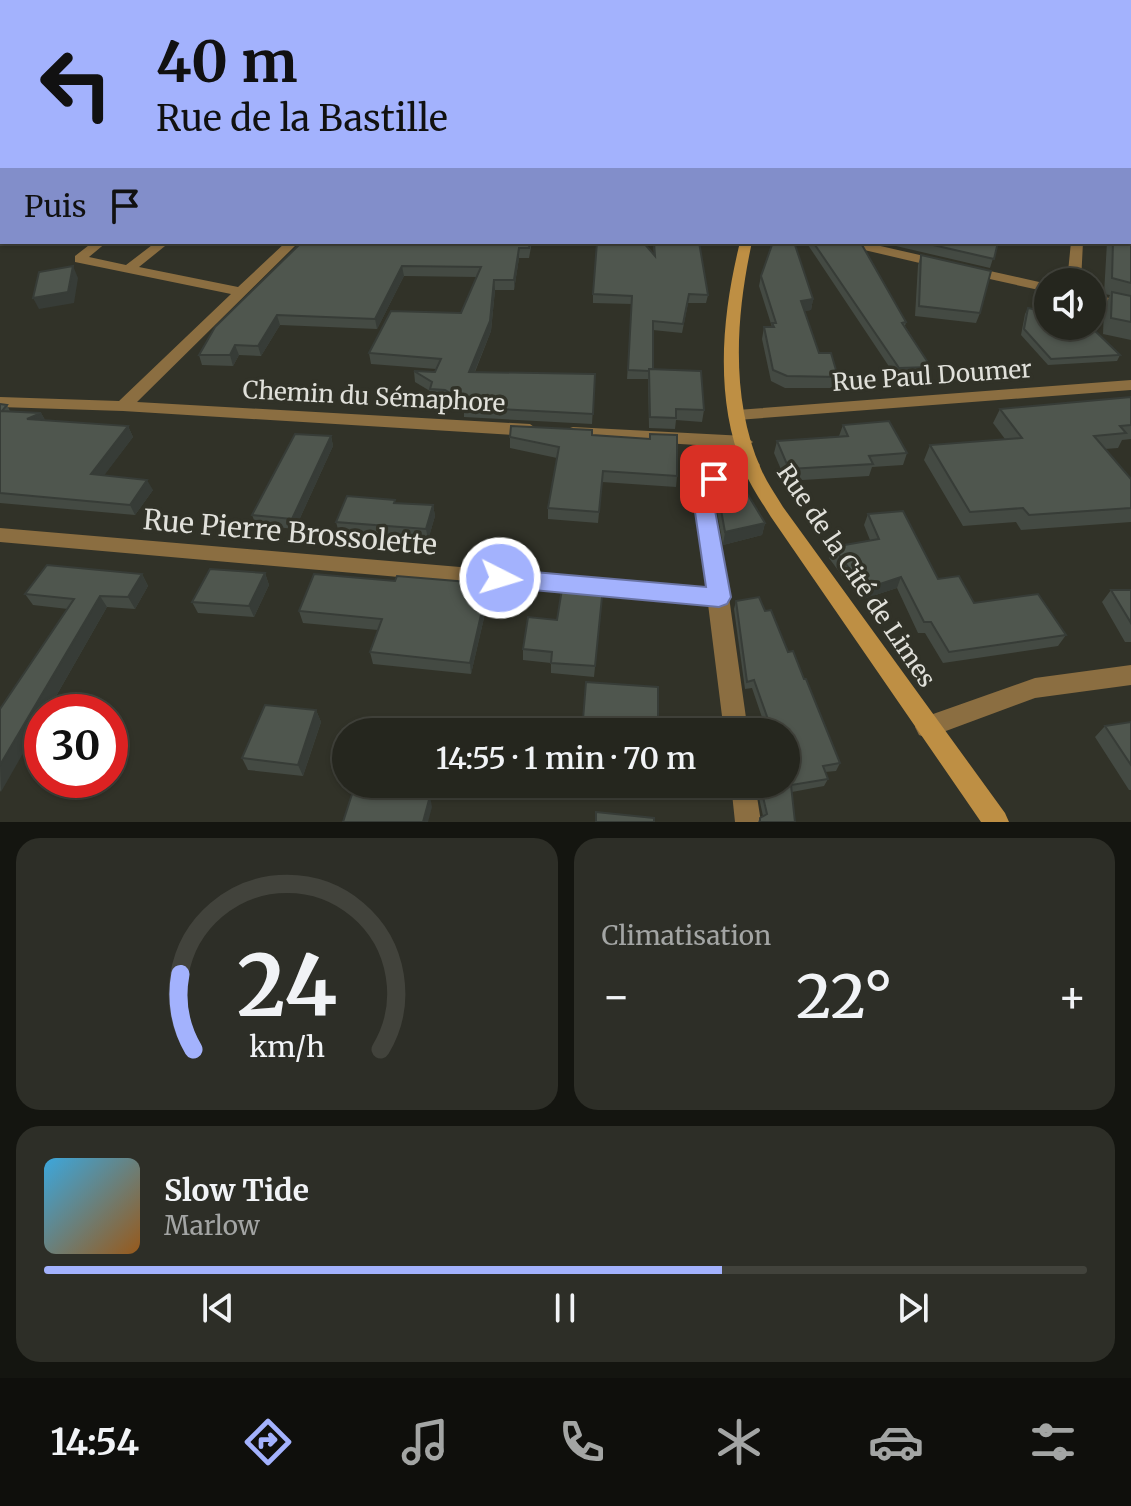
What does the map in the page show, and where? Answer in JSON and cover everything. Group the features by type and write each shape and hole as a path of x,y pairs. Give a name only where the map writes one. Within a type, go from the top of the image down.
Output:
{"street":[{"path":"98,244 79,259 242,292"},
{"path":"129,269 161,244"},
{"path":"123,406 291,244"},
{"name":"Rue de la Cité de Limes","path":"746,244 733,297 732,343 737,415 751,465 777,512 996,822"},
{"path":"856,244 1034,285"},
{"path":"1075,268 1077,244"},
{"path":"1106,301 1131,307"},
{"name":"Rue Paul Doumer","path":"737,415 1131,385"},
{"name":"Chemin du Sémaphore","path":"0,402 123,406 745,442"},
{"path":"734,718 704,505 714,479 733,469 751,465"},
{"name":"Rue Pierre Brossolette","path":"0,535 719,597"},
{"path":"927,727 1035,688 1131,675"},
{"path":"745,798 748,822"}],"building":[{"path":"300,244 530,244 529,248 519,248 514,280 494,280 490,321 469,372 595,374 593,414 463,407 464,401 445,390 430,389 432,382 414,371 435,372 441,359 369,353 391,311 461,313 481,267 402,266 375,319 277,315 258,346 235,345 230,355 199,355 215,327"},
{"path":"597,244 645,244 655,256 654,244 699,244 708,295 689,294 683,324 653,321 653,369 649,371 628,370 632,296 593,294"},
{"path":"772,244 795,244 813,299 801,301 819,353 831,353 838,377 787,376 773,370 764,327 774,327 772,323 776,323 761,276"},
{"path":"814,244 862,245 906,322 902,323 931,367 899,368"},
{"path":"929,244 998,244 994,259"},
{"path":"1113,244 1131,244 1131,283 1112,278"},
{"path":"921,255 991,271 980,313 919,306"},
{"path":"73,266 68,292 33,298 39,272"},
{"path":"1112,292 1131,296 1131,322 1111,318"},
{"path":"1028,308 1034,309 1034,340 1104,340 1120,355 1051,359 1024,329"},
{"path":"649,369 701,371 704,410 676,409 676,418 650,417"},
{"path":"1131,397 1131,425 1120,426 1126,433 1094,436 1131,479 1131,508 1029,515 1023,508 970,512 930,445 1022,438 1000,409"},
{"path":"0,404 7,405 2,411 41,413 27,419 128,426 91,474 147,480 130,505 0,493"},
{"path":"889,421 907,453 869,456 873,464 789,469 777,441 848,436 843,425"},
{"path":"511,426 592,430 592,435 650,439 650,434 677,435 677,476 603,471 599,512 548,508 559,447 510,437"},
{"path":"295,434 331,436 292,519 252,515"},
{"path":"742,485 765,523 725,532 718,493 722,486"},
{"path":"347,496 433,505 426,529 336,522"},
{"path":"903,511 938,579 959,576 974,603 1038,594 1066,635 949,652 931,622 924,622 901,577 865,589 833,547 879,539 868,514"},
{"path":"47,565 142,574 128,597 100,596 42,694 24,694 24,724 0,765 0,709 74,599 25,594"},
{"path":"210,569 265,573 249,606 192,602"},
{"path":"314,574 395,581 397,576 480,583 478,593 486,593 470,663 370,652 382,619 299,611"},
{"path":"563,583 603,587 595,666 551,663 552,652 523,649 528,617 557,620"},
{"path":"1111,590 1131,590 1131,623"},
{"path":"759,597 765,611 771,610 788,652 793,651 840,763 823,766 828,779 800,784 800,718 767,718 754,680 747,682 736,601"},
{"path":"586,682 658,687 658,718 583,718"},
{"path":"265,705 316,710 298,765 242,758"},
{"path":"1131,722 1131,765 1105,726"},
{"path":"351,798 429,798 423,822 343,822"},
{"path":"763,798 792,798 795,822 760,822 760,818 767,814"},
{"path":"596,812 654,818 654,822 596,822"}],"route":[{"path":"500,578 719,597 704,505 714,479"}]}
